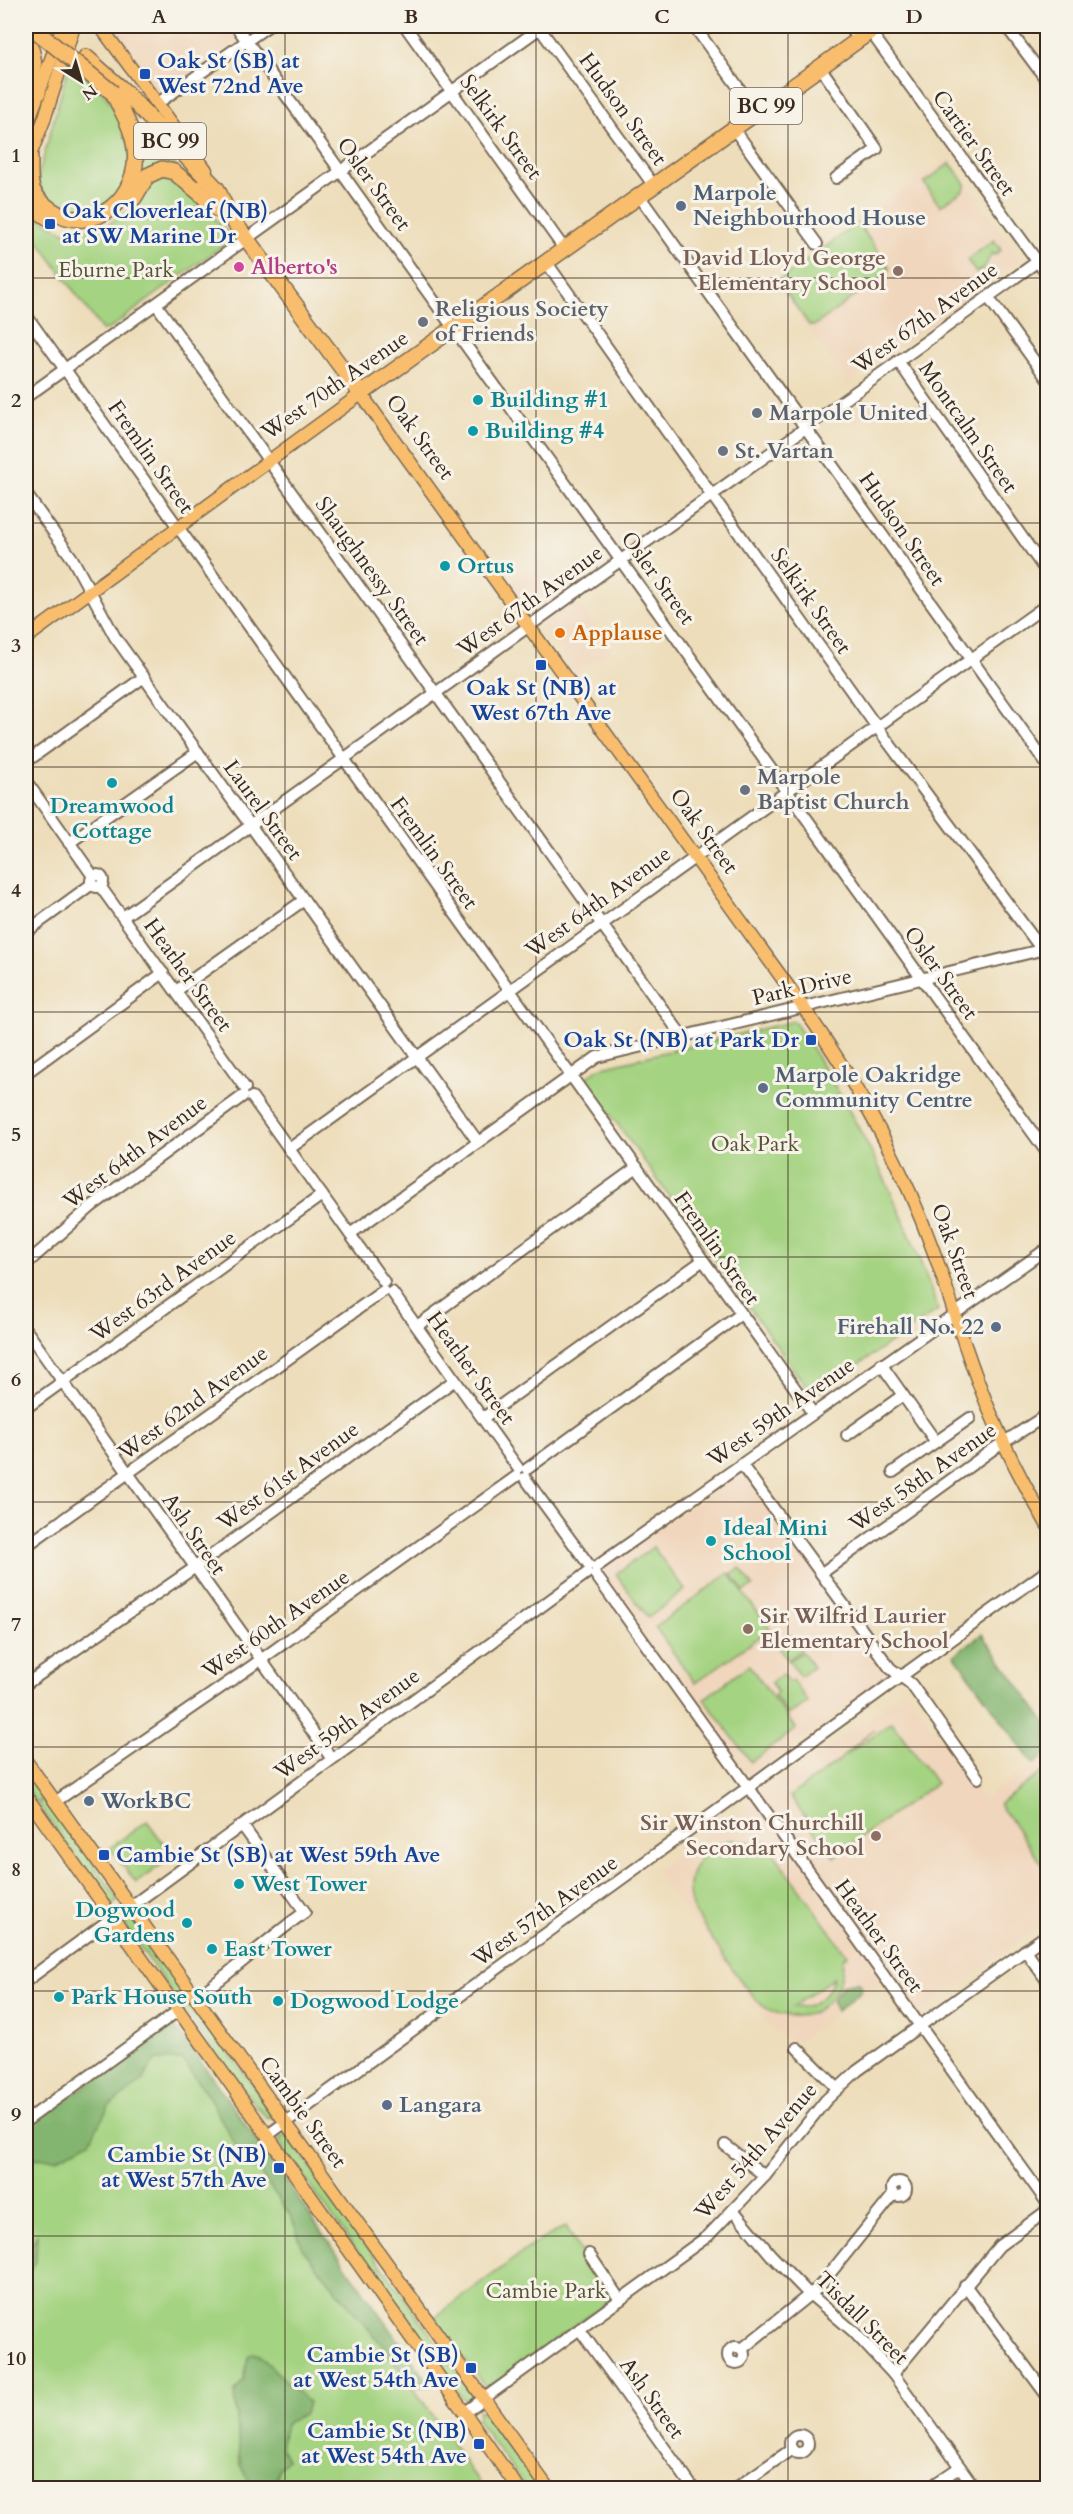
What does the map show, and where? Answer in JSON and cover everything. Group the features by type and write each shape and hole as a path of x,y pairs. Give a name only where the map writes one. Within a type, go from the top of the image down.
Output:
{"highway":[{"name":"BC 99","path":"30,26 118,95"},
{"name":"BC 99","path":"46,26 86,57 118,95"},
{"name":"West 70th Avenue","path":"361,394 869,32"},
{"path":"26,39 35,59 34,84 38,93"},
{"path":"28,161 33,192 44,205 57,214 89,219 112,208 129,188 136,160 134,140 118,95"},
{"name":"Oak Street","path":"118,95 217,189 229,215 361,394"},
{"name":"Oak Street","path":"118,95 213,207 229,215"},
{"path":"27,205 60,224 82,228 97,226 123,211 147,176 162,169 174,172 201,194"}],"main road":[{"path":"26,127 63,26"},
{"path":"28,161 74,26"},
{"name":"Oak Street","path":"100,26 196,154 217,189"},
{"name":"Oak Street","path":"361,394 803,1007 852,1082 889,1149 933,1250 976,1378 1004,1444 1047,1526"},
{"name":"West 70th Avenue","path":"26,638 361,394"},
{"name":"Cambie Street","path":"26,1761 124,1910 179,2010 518,2488"},
{"name":"Cambie Street","path":"26,1796 124,1910 195,1998 548,2488"}],"street":[{"name":"Osler Street","path":"236,26 1047,1154"},
{"path":"158,103 268,26"},
{"name":"Selkirk Street","path":"405,26 565,250"},
{"path":"26,397 540,26"},
{"name":"Hudson Street","path":"540,26 654,186"},
{"path":"694,26 757,113"},
{"name":"Cartier Street","path":"849,26 869,32 1047,276"},
{"path":"1006,26 1047,82"},
{"path":"820,67 877,149 836,178"},
{"path":"734,129 817,244"},
{"name":"Hudson Street","path":"640,196 1047,766"},
{"name":"West 67th Avenue","path":"123,917 1047,254"},
{"name":"Selkirk Street","path":"547,263 877,727 1045,952"},
{"path":"988,297 1047,380"},
{"name":"Shaughnessy Street","path":"156,304 682,1036"},
{"name":"Fremlin Street","path":"26,315 206,570 812,1412"},
{"name":"Montcalm Street","path":"898,361 1047,574"},
{"name":"Laurel Street","path":"26,494 72,558 115,637 478,1142"},
{"name":"West 64th Avenue","path":"289,1149 1047,604"},
{"path":"26,762 144,676"},
{"path":"69,843 198,752"},
{"name":"Heather Street","path":"27,786 1047,2204"},
{"path":"26,932 95,882"},
{"path":"176,991 304,900"},
{"name":"Park Drive","path":"570,1076 589,1062 608,1053 1045,952"},
{"path":"26,1073 163,973"},
{"path":"350,1234 570,1076"},
{"name":"West 64th Avenue","path":"26,1264 92,1206 247,1094"},
{"path":"417,1326 637,1167"},
{"name":"West 63rd Avenue","path":"26,1408 322,1195"},
{"name":"West 59th Avenue","path":"26,1981 812,1412 1047,1248"},
{"path":"483,1418 702,1261"},
{"name":"West 62nd Avenue","path":"26,1546 386,1288"},
{"name":"West 60th Avenue","path":"55,1802 260,1660 741,1314"},
{"name":"Ash Street","path":"26,1330 332,1759"},
{"path":"881,1364 936,1442"},
{"name":"West 61st Avenue","path":"26,1684 194,1568 455,1380"},
{"path":"847,1436 903,1395"},
{"name":"West 58th Avenue","path":"822,1573 1047,1414"},
{"path":"893,1472 970,1418"},
{"path":"741,1464 890,1668 911,1684 978,1778"},
{"name":"West 57th Avenue","path":"268,2135 1047,1570"},
{"path":"195,1998 237,1969 260,1944 305,1912 242,1825"},
{"name":"West 54th Avenue","path":"464,2413 694,2247 734,2211 837,2088 1047,1934"},
{"path":"1025,1950 1047,1982"},
{"path":"26,2121 179,2010"},
{"path":"797,2048 837,2088"},
{"path":"724,2145 765,2176"},
{"path":"742,2349 811,2294 894,2194"},
{"path":"892,2374 999,2246 1047,2210"},
{"name":"Tisdall Street","path":"734,2211 771,2255 854,2332 892,2374 975,2488"},
{"path":"588,2254 620,2300"},
{"path":"965,2285 1047,2397"},
{"name":"Ash Street","path":"580,2330 693,2488"},
{"path":"736,2488 792,2449"},
{"path":"929,2488 960,2468"}],"shaded area":[{"path":"107,26 229,26 236,36 234,42 158,94"},
{"name":"David Lloyd George Elementary School","path":"948,157 1021,260 848,384 774,282"},
{"path":"545,558 567,592 534,613 511,584"},
{"path":"576,601 611,649 576,674 543,627 545,622"},
{"name":"Sir Wilfrid Laurier Elementary School","path":"741,1471 880,1665 889,1673 890,1678 751,1777 746,1774 601,1575 607,1565"},
{"name":"Sir Winston Churchill Secondary School","path":"906,1690 983,1800 1047,1753 1047,1921 918,2015 890,1974 798,2042 774,2031 655,1871"}],"green space":[{"path":"70,61 101,90 123,120 132,162 122,194 86,215 62,209 50,202 37,181"},
{"path":"133,124 152,138 176,166 142,175"},
{"path":"950,163 966,184 964,190 940,206 924,183"},
{"name":"Eburne Park","path":"164,173 202,204 229,234 230,240 109,329 102,330 26,224 26,210 64,232 104,227 130,209 148,181"},
{"path":"858,223 889,267 888,272 814,326 809,325 778,281"},
{"path":"994,240 1001,250 994,255 992,253 984,268 976,273 967,260"},
{"name":"Oak Park","path":"794,1021 838,1090 876,1161 909,1233 938,1310 813,1396 585,1079 599,1068"},
{"path":"653,1547 685,1590 648,1618 616,1574"},
{"path":"740,1568 753,1586 744,1592 731,1574"},
{"path":"729,1573 770,1629 695,1683 655,1627"},
{"path":"982,1634 1047,1725 1047,1753 1033,1764 954,1655"},
{"path":"790,1635 801,1650 788,1660 777,1645"},
{"path":"802,1652 813,1667 800,1677 789,1661"},
{"path":"749,1665 796,1729 751,1762 704,1699"},
{"path":"783,1674 789,1682 792,1680 808,1702 788,1715 774,1695 777,1692 771,1683"},
{"path":"892,1722 936,1783 834,1857 790,1796 840,1760 874,1729 846,1755"},
{"path":"26,1768 46,1796 36,1803 26,1788"},
{"path":"1047,1769 1047,1871 999,1804"},
{"path":"47,1798 119,1900 111,1906 38,1804"},
{"path":"147,1821 173,1856 136,1883 110,1848"},
{"path":"734,1839 761,1844 765,1841 847,1955 843,1958 842,1973 835,1993 819,2009 806,2015 791,2016 776,2013 763,2006 736,1975 695,1913 689,1889 691,1877 701,1857 721,1843","holes":["833,1978 819,2000 807,2006 793,2007"]},
{"path":"132,1919 274,2115 267,2119 221,2061 124,1925"},
{"path":"857,1982 862,1986 861,1991 837,2011 832,2000 843,1985"},
{"path":"172,2024 431,2386 413,2387 381,2344 304,2251 291,2216 258,2170 245,2163 207,2094 183,2060 155,2060 141,2082 109,2106 90,2141 56,2159 26,2158 26,2128"},
{"path":"167,2034 483,2488 26,2488 26,2139"},
{"path":"287,2134 472,2392 470,2399 465,2400 461,2397 281,2145 279,2139"},
{"name":"Cambie Park","path":"566,2226 611,2295 611,2300 491,2386 485,2387 434,2318 534,2244"},
{"path":"37,2235 36,2262 26,2276 26,2253"},
{"path":"253,2353 259,2355 308,2402 305,2414 286,2423 281,2448 287,2459 279,2468 276,2478 291,2488 253,2488 240,2465 235,2391 244,2379 248,2357"},
{"path":"478,2410 486,2413 541,2488 526,2488 477,2420"}],"place":[{"name":"Oak St (SB) at West 72nd Ave","path":"145,74"},
{"name":"Marpole Neighbourhood House","path":"681,206"},
{"name":"Oak Cloverleaf (NB) at SW Marine Dr","path":"50,224"},
{"name":"Alberto's","path":"239,267"},
{"name":"David Lloyd George Elementary School","path":"898,271"},
{"name":"Religious Society of Friends","path":"423,322"},
{"name":"Building #1","path":"478,400"},
{"name":"Marpole United","path":"757,413"},
{"name":"Building #4","path":"473,431"},
{"name":"St. Vartan","path":"723,451"},
{"name":"Ortus","path":"445,566"},
{"name":"Applause","path":"560,633"},
{"name":"Oak St (NB) at West 67th Ave","path":"541,665"},
{"name":"Dreamwood Cottage","path":"112,783"},
{"name":"Marpole Baptist Church","path":"745,790"},
{"name":"Oak St (NB) at Park Dr","path":"811,1040"},
{"name":"Marpole Oakridge Community Centre","path":"763,1088"},
{"name":"Firehall No. 22","path":"996,1327"},
{"name":"Ideal Mini School","path":"711,1541"},
{"name":"Sir Wilfrid Laurier Elementary School","path":"748,1629"},
{"name":"WorkBC","path":"89,1801"},
{"name":"Sir Winston Churchill Secondary School","path":"876,1836"},
{"name":"Cambie St (SB) at West 59th Ave","path":"104,1855"},
{"name":"West Tower","path":"239,1884"},
{"name":"Dogwood Gardens","path":"187,1923"},
{"name":"East Tower","path":"212,1949"},
{"name":"Park House South","path":"59,1997"},
{"name":"Dogwood Lodge","path":"278,2001"},
{"name":"Langara","path":"387,2105"},
{"name":"Cambie St (NB) at West 57th Ave","path":"279,2168"},
{"name":"Cambie St (SB) at West 54th Ave","path":"471,2368"},
{"name":"Cambie St (NB) at West 54th Ave","path":"479,2444"}]}
